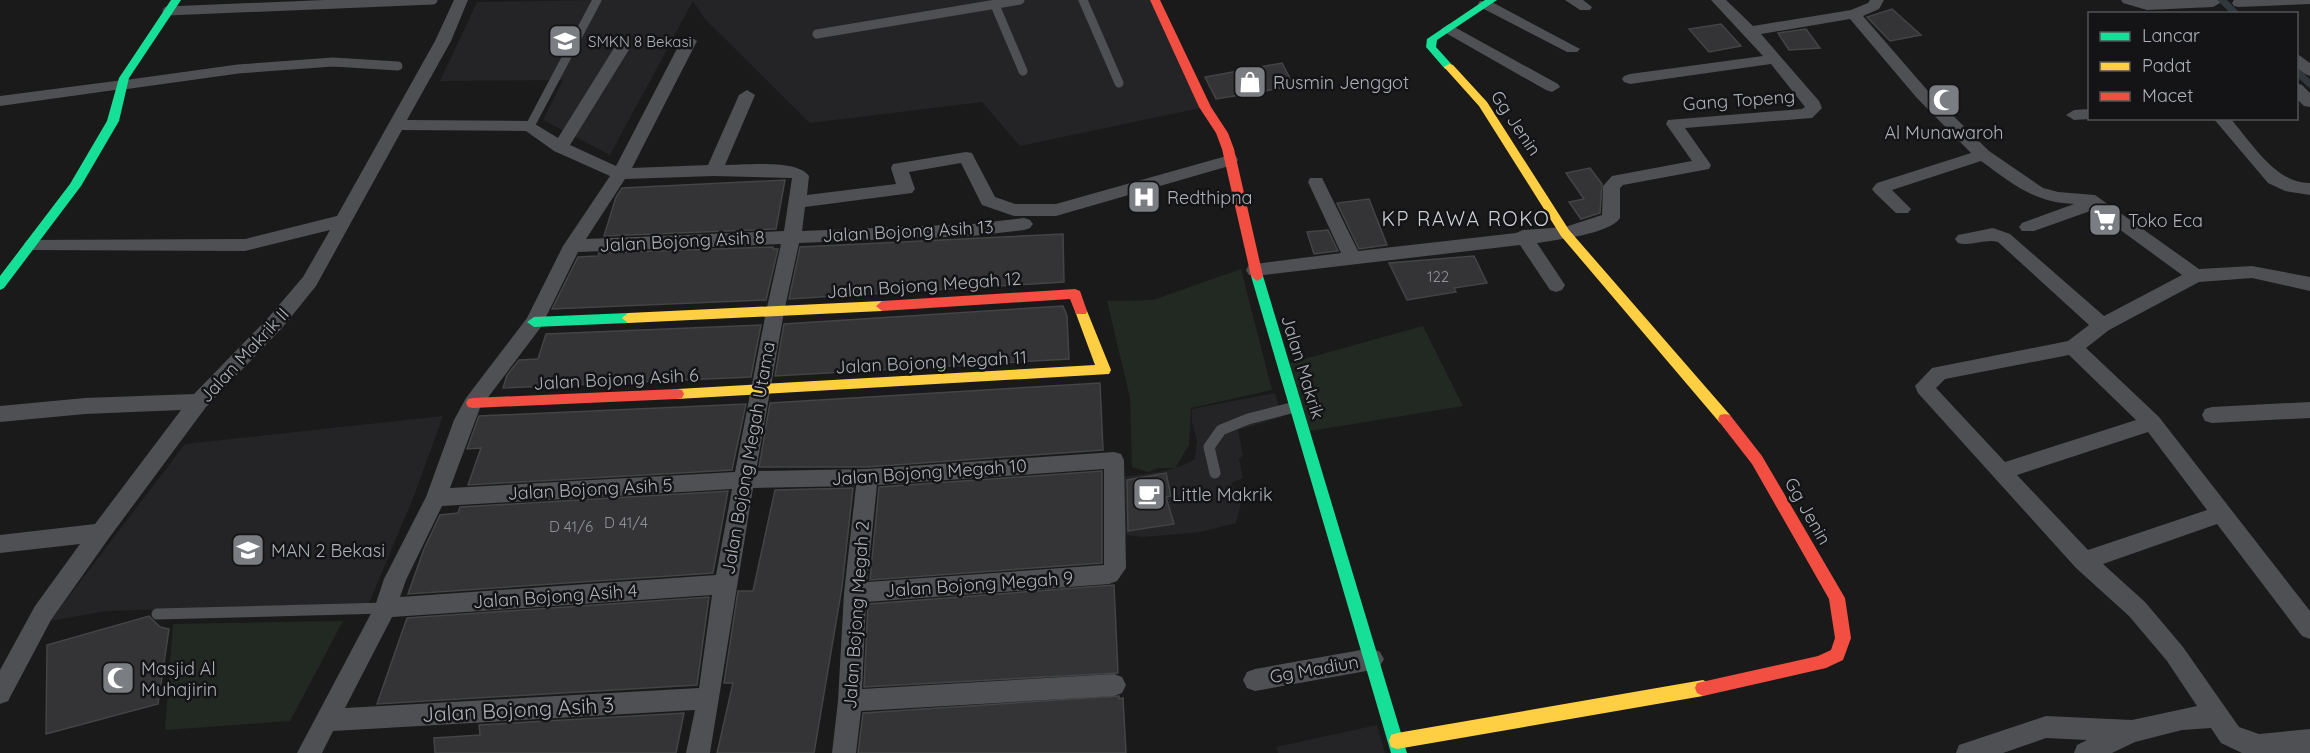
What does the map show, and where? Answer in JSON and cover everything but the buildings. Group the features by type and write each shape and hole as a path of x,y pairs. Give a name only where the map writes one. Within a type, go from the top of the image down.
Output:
{"street":[{"name":"Jalan Makrik II","path":"0,693 43,613 101,531 199,402 275,322 310,281 376,160 398,125 443,41 461,0"},
{"name":"Jalan Makrik","path":"1155,0 1205,107 1222,133 1255,270 1398,747"},
{"name":"Gang Topeng","path":"1255,270 1523,236 1565,233 1605,222 1611,218 1612,186 1618,180 1703,165 1674,124 1806,114 1814,108 1811,101 1775,59 1718,0"},
{"path":"1750,31 1854,14 1874,6 1877,0"},
{"path":"2128,0 2147,6 2216,5"},
{"path":"2237,1 2310,0"},
{"path":"2237,1 2248,12"},
{"path":"1552,87 1449,29 1489,2 1572,49"},
{"path":"0,285 75,186 112,121 124,78 171,6"},
{"path":"1854,14 1922,94 1983,155 2037,192 2058,198 2082,197 2095,203 2196,276"},
{"name":"Gg Jenin","path":"1398,747 1699,690 1820,663 1837,655 1843,638 1837,598 1757,460 1743,440 1565,233 1484,104 1431,46 1432,39 1449,29"},
{"path":"309,753 385,608 395,579 436,498 451,453 473,403 534,322 572,246 620,174 689,41"},
{"path":"560,147 622,48"},
{"path":"1630,80 1775,59"},
{"path":"2298,60 2310,71"},
{"path":"0,101 123,85"},
{"path":"2298,90 2310,102"},
{"path":"398,125 530,126 560,147 620,174 714,170 747,95"},
{"path":"2223,120 2274,179 2292,188 2310,189"},
{"path":"1902,209 1884,193 1881,189 1883,187 1983,155"},
{"path":"798,202 906,189 899,168 966,157 988,201 1014,210 1056,210 1230,160"},
{"name":"Jalan Bojong Megah Utama","path":"698,753 709,699 725,584 775,312 792,236 801,176 791,171 714,170"},
{"path":"1316,182 1352,258"},
{"path":"2028,227 2095,203"},
{"path":"33,244 245,245 345,220"},
{"name":"Jalan Bojong Asih 13","path":"792,236 972,230 1024,224"},
{"path":"1964,239 1994,234 2004,238 2102,325"},
{"name":"Jalan Bojong Asih 8","path":"572,246 792,236"},
{"path":"1523,236 1556,285"},
{"path":"2310,284 2252,272 2196,276 2102,325 2073,347 1939,373 1925,386 1928,393 2084,561 2138,609 2168,645 2230,735 2242,744 2253,747 2310,741"},
{"name":"Jalan Bojong Megah 12","path":"534,322 775,312 1075,294 1104,370"},
{"path":"2073,347 2152,423 2222,514 2302,605 2310,629"},
{"name":"Jalan Bojong Megah 11","path":"760,390 1104,370"},
{"name":"Jalan Bojong Asih 6","path":"473,403 760,390"},
{"path":"0,414 85,406 199,402"},
{"path":"2212,415 2310,410"},
{"path":"2001,472 2152,423"},
{"name":"Jalan Bojong Megah 10","path":"744,480 867,477 1114,460 1115,568 1103,576"},
{"name":"Jalan Bojong Megah 2","path":"844,753 850,701 855,593 867,477"},
{"name":"Jalan Bojong Asih 5","path":"436,498 744,480"},
{"path":"2084,561 2222,514"},
{"path":"0,544 101,531"},
{"name":"Jalan Bojong Megah 9","path":"855,593 1103,576"},
{"name":"Jalan Bojong Asih 4","path":"385,608 725,584"},
{"name":"Gg Madiun","path":"1256,680 1372,659"},
{"path":"850,701 1114,685"},
{"name":"Jalan Bojong Asih 3","path":"328,720 709,699"},
{"path":"2086,753 2132,731 2182,719 2215,716"},
{"path":"1968,753 2046,727 2132,731"}],"lane":[{"path":"171,6 434,0"},
{"path":"530,126 597,0"},
{"path":"817,34 1020,0"},
{"path":"1083,0 1119,83"},
{"path":"995,4 1023,71"},
{"path":"123,85 238,69 333,62 398,66"},
{"path":"1215,473 1209,447 1221,430 1248,419 1296,406"},
{"path":"157,614 385,608"}],"shaded area":[{"path":"598,0 1150,0 1205,107 1020,146 982,102 810,123 705,19 693,1 610,155 543,120 563,80 440,81 477,2"},
{"path":"1241,269 1272,390 1191,408 1189,445 1175,468 1159,468 1148,472 1132,467 1130,398 1107,301 1153,300"},
{"path":"1423,326 1463,406 1310,431 1290,363"},
{"name":"Little Makrik","path":"1275,393 1282,417 1238,430 1243,455 1239,459 1243,478 1231,483 1241,503 1236,523 1201,532 1143,537 1117,534 1116,478 1165,471 1195,459 1197,441 1192,422 1192,409"},
{"name":"MAN 2 Bekasi","path":"443,416 414,496 369,603 107,611 50,621 185,444"},
{"path":"343,621 290,721 165,730 173,624"},
{"path":"1377,725 1385,753 1278,753 1276,747"}],"waterway":[{"path":"2222,0 2234,12"},
{"path":"2298,73 2310,84"}],"traffic: fast":[{"path":"0,285 75,186 113,121 124,78 176,0"},
{"path":"1449,67 1431,47 1432,39 1492,0"},
{"path":"1257,276 1399,753"},
{"path":"534,322 628,318"}],"traffic: slow":[{"path":"1449,67 1483,104 1565,233 1725,419"},
{"path":"628,318 882,306"},
{"path":"677,394 1104,370 1081,311"},
{"path":"1397,741 1703,688"}],"traffic: jam":[{"path":"1155,0 1205,107 1222,133 1228,149 1257,276"},
{"path":"882,306 1075,294 1081,311"},
{"path":"473,403 677,394"},
{"path":"1703,688 1820,663 1837,655 1843,638 1837,598 1757,460 1725,419"}],"place":[{"name":"SMKN 8 Bekasi","path":"565,41"},
{"name":"Rusmin Jenggot","path":"1250,82"},
{"name":"Al Munawaroh","path":"1944,100"},
{"name":"Redthipna","path":"1144,197"},
{"name":"Toko Eca","path":"2105,220"},
{"name":"Little Makrik","path":"1149,494"},
{"name":"MAN 2 Bekasi","path":"248,550"},
{"name":"Masjid Al Muhajirin","path":"118,678"}],"district":[{"name":"KP RAWA ROKO","path":"1466,218"}]}
